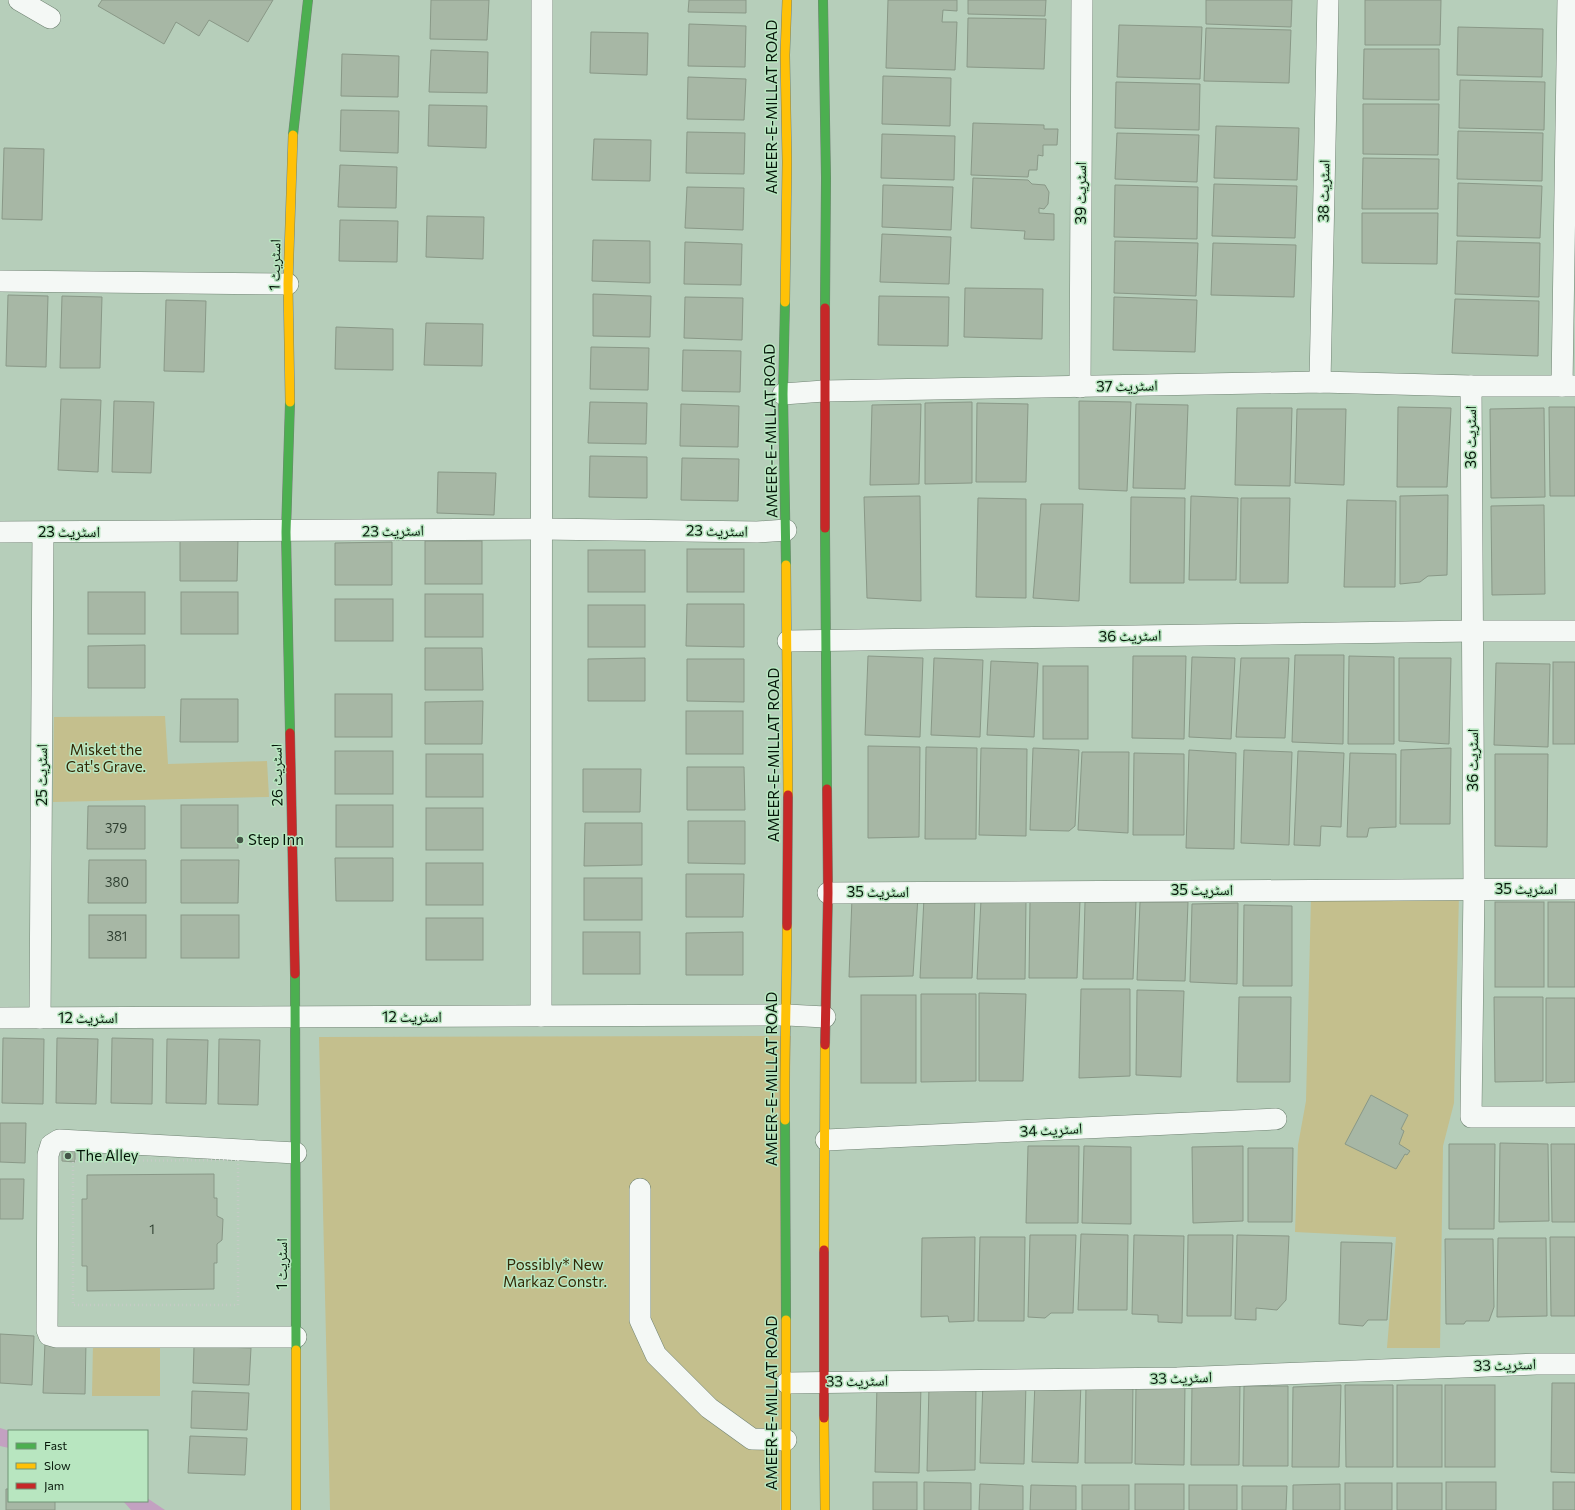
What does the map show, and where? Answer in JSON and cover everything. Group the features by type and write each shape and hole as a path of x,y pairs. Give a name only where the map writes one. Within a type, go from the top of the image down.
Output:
{"main road":[{"name":"اسٹریٹ 1","path":"286,532 290,390 288,284 292,145 308,0"},
{"name":"AMEER-E-MILLAT ROAD","path":"786,1510 787,1383 784,1056 787,1015 788,641 783,394 787,162 785,55 787,0"},
{"path":"823,0 826,178 824,391 828,892 825,1017 826,1140 823,1382 825,1510"},
{"name":"اسٹریٹ 26","path":"286,532 294,1017"},
{"name":"اسٹریٹ 1","path":"294,1017 296,1153 296,1510"}],"street":[{"path":"18,0 50,18"},
{"path":"542,0 542,1016"},
{"name":"اسٹریٹ 39","path":"1080,387 1082,0"},
{"name":"اسٹریٹ 38","path":"1320,382 1328,0"},
{"path":"1568,0 1571,153 1568,386"},
{"path":"0,281 288,284"},
{"name":"اسٹریٹ 37","path":"783,394 824,391 1320,382 1471,386 1568,386"},
{"name":"اسٹریٹ 36","path":"1471,386 1474,888 1471,1117 1575,1117"},
{"name":"اسٹریٹ 23","path":"0,532 286,532 542,529 757,532 786,530"},
{"name":"اسٹریٹ 25","path":"40,1018 43,532"},
{"name":"اسٹریٹ 36","path":"788,641 1473,631 1575,631"},
{"name":"اسٹریٹ 35","path":"828,892 1474,888 1575,889"},
{"name":"اسٹریٹ 12","path":"0,1018 787,1015 825,1017"},
{"name":"اسٹریٹ 34","path":"826,1140 1276,1119"},
{"path":"296,1153 59,1140 51,1145 48,1155 47,1330 49,1335 56,1337 296,1337"},
{"path":"640,1189 640,1320 656,1355 709,1408 752,1439 786,1440"},
{"name":"اسٹریٹ 33","path":"787,1383 1177,1378 1536,1364 1575,1364"}],"path":[{"path":"238,1160 238,1305 73,1305 74,1161 238,1160"}],"green space":[{"name":"Misket the Cat's Grave.","path":"165,716 168,764 267,761 269,797 53,802 54,717"},
{"path":"1459,894 1454,1103 1443,1146 1440,1348 1387,1348 1396,1237 1295,1232 1298,1145 1306,1101 1311,898"},
{"name":"Possibly* New Markaz Constr.","path":"791,1036 780,1510 330,1510 319,1037"},
{"path":"93,1343 160,1343 160,1396 92,1396"}],"shaded area":[{"path":"0,1428 8,1430 8,1448 0,1446"},
{"path":"148,1499 165,1510 131,1510 124,1502 148,1502"}],"building":[{"path":"102,0 273,0 248,42 209,20 199,36 176,22 164,44 98,6"},
{"path":"431,0 489,0 487,40 430,39"},
{"path":"689,0 746,0 746,13 688,12"},
{"path":"888,0 957,0 957,11 943,10 942,22 957,22 955,70 886,68"},
{"path":"968,0 1046,0 1045,16 968,14"},
{"path":"1206,0 1292,0 1291,27 1206,24"},
{"path":"1365,0 1441,0 1440,45 1365,45"},
{"path":"968,18 1046,19 1044,69 967,67"},
{"path":"689,24 746,26 745,67 688,66"},
{"path":"1119,25 1202,27 1200,79 1117,77"},
{"path":"1458,27 1543,29 1542,77 1457,75"},
{"path":"1206,28 1291,30 1289,83 1204,81"},
{"path":"591,32 648,33 647,75 590,73"},
{"path":"1364,49 1439,49 1439,100 1363,99"},
{"path":"431,50 488,52 487,93 429,92"},
{"path":"342,54 399,56 398,97 341,96"},
{"path":"883,76 951,78 950,126 882,124"},
{"path":"688,77 746,79 744,120 687,119"},
{"path":"1460,80 1545,82 1544,130 1459,128"},
{"path":"1116,82 1200,84 1199,130 1115,128"},
{"path":"1363,104 1439,104 1438,155 1363,154"},
{"path":"429,105 487,106 486,148 428,146"},
{"path":"341,110 399,111 398,153 340,151"},
{"path":"973,123 1044,125 1044,129 1058,129 1057,145 1043,145 1043,156 1038,155 1037,170 1029,170 1028,177 971,175"},
{"path":"1216,126 1299,128 1297,180 1214,178"},
{"path":"1458,131 1543,133 1542,181 1457,179"},
{"path":"687,132 745,133 744,174 686,173"},
{"path":"1117,133 1199,135 1197,182 1115,179"},
{"path":"882,134 955,136 954,180 881,178"},
{"path":"594,139 651,140 650,181 592,180"},
{"path":"4,148 44,149 42,220 2,219"},
{"path":"1363,158 1439,159 1438,209 1362,209"},
{"path":"340,165 397,167 396,208 338,207"},
{"path":"973,178 1028,180 1032,184 1045,185 1049,192 1048,204 1044,209 1039,208 1039,213 1054,214 1054,240 1024,239 1025,231 971,228"},
{"path":"1458,183 1542,186 1540,238 1457,236"},
{"path":"1214,184 1297,186 1295,238 1212,236"},
{"path":"883,185 953,187 951,230 882,227"},
{"path":"1115,185 1198,187 1197,239 1114,237"},
{"path":"687,187 744,188 743,230 685,228"},
{"path":"1362,213 1438,213 1437,264 1362,263"},
{"path":"427,216 484,217 483,259 426,257"},
{"path":"340,220 398,221 397,262 339,261"},
{"path":"882,234 951,237 949,284 880,282"},
{"path":"593,240 650,241 650,283 592,281"},
{"path":"1115,241 1198,243 1196,296 1114,293"},
{"path":"1457,241 1540,243 1539,297 1455,294"},
{"path":"685,242 742,244 741,285 684,284"},
{"path":"1213,243 1296,245 1294,297 1211,295"},
{"path":"965,288 1043,289 1042,339 964,337"},
{"path":"593,294 651,296 650,337 593,336"},
{"path":"8,295 48,296 46,367 6,366"},
{"path":"62,296 102,297 100,368 60,368"},
{"path":"879,296 949,297 948,346 878,345"},
{"path":"685,297 743,298 742,340 684,338"},
{"path":"1114,297 1197,300 1195,352 1113,350"},
{"path":"1455,299 1539,301 1538,356 1452,353"},
{"path":"166,300 206,301 204,372 164,371"},
{"path":"426,323 483,324 482,366 424,365"},
{"path":"336,327 393,329 393,370 335,369"},
{"path":"591,347 649,348 648,390 590,389"},
{"path":"683,350 741,351 740,392 682,391"},
{"path":"61,399 101,400 98,472 58,470"},
{"path":"114,401 154,402 151,473 112,472"},
{"path":"1079,401 1131,402 1127,491 1079,489"},
{"path":"590,402 647,403 646,444 588,443"},
{"path":"972,402 972,483 925,484 925,403"},
{"path":"977,403 1028,404 1026,482 976,482"},
{"path":"681,404 739,406 738,447 680,446"},
{"path":"921,404 919,484 870,485 872,405"},
{"path":"1136,404 1188,405 1185,489 1133,488"},
{"path":"1398,407 1451,408 1447,487 1397,487"},
{"path":"1549,407 1575,407 1575,496 1550,496"},
{"path":"1237,408 1292,408 1290,486 1235,485"},
{"path":"1544,408 1545,497 1491,498 1490,409"},
{"path":"1297,409 1346,409 1344,485 1295,483"},
{"path":"590,456 647,457 647,498 589,497"},
{"path":"682,458 739,459 738,501 681,500"},
{"path":"438,472 496,473 494,515 437,513"},
{"path":"1448,495 1447,575 1428,576 1420,582 1400,584 1400,496"},
{"path":"920,496 921,601 867,598 864,497"},
{"path":"1191,496 1238,498 1236,580 1189,580"},
{"path":"1131,497 1185,498 1184,583 1130,583"},
{"path":"978,498 1026,499 1026,598 976,597"},
{"path":"1241,498 1290,498 1288,583 1240,583"},
{"path":"1347,500 1396,501 1395,587 1344,587"},
{"path":"1041,504 1083,504 1079,601 1033,598"},
{"path":"1544,505 1545,594 1492,595 1491,506"},
{"path":"180,538 238,539 237,581 180,581"},
{"path":"425,541 482,541 482,584 425,584"},
{"path":"392,542 392,585 335,585 335,543"},
{"path":"687,549 744,549 744,592 687,592"},
{"path":"588,550 645,550 645,592 588,592"},
{"path":"88,592 145,592 145,634 88,634"},
{"path":"181,592 238,592 238,634 181,634"},
{"path":"425,594 483,594 483,637 425,637"},
{"path":"335,599 393,599 393,641 335,641"},
{"path":"687,604 744,604 744,647 686,646"},
{"path":"588,605 645,605 645,647 588,647"},
{"path":"145,645 145,688 88,688 88,646"},
{"path":"425,648 482,648 483,690 425,690"},
{"path":"1295,655 1344,655 1343,744 1292,742"},
{"path":"868,656 923,658 920,737 865,735"},
{"path":"1133,656 1186,656 1184,739 1132,738"},
{"path":"1349,656 1394,657 1394,744 1348,744"},
{"path":"1192,657 1235,658 1231,739 1189,737"},
{"path":"645,658 645,701 588,701 588,659"},
{"path":"934,658 983,660 980,737 931,735"},
{"path":"1241,658 1289,658 1285,738 1236,737"},
{"path":"1399,658 1451,658 1449,744 1399,741"},
{"path":"687,659 744,659 744,702 687,701"},
{"path":"991,661 1038,663 1034,737 987,735"},
{"path":"1553,662 1575,662 1575,744 1553,744"},
{"path":"1496,663 1550,664 1548,747 1494,745"},
{"path":"1043,666 1088,666 1088,739 1043,739"},
{"path":"335,694 392,694 392,737 335,737"},
{"path":"181,699 238,699 238,742 180,742"},
{"path":"483,701 482,744 425,744 425,702"},
{"path":"686,711 743,711 743,754 686,754"},
{"path":"868,746 920,747 919,837 868,838"},
{"path":"926,747 977,748 976,839 925,839"},
{"path":"981,748 1027,749 1026,836 979,835"},
{"path":"1033,748 1079,750 1075,826 1069,831 1030,830"},
{"path":"1451,748 1450,824 1400,824 1401,750"},
{"path":"1189,750 1236,753 1234,849 1186,848"},
{"path":"1244,750 1292,752 1289,845 1241,843"},
{"path":"335,751 393,751 393,794 335,794"},
{"path":"1298,751 1344,753 1341,827 1321,826 1320,846 1294,845"},
{"path":"1082,752 1129,752 1128,833 1078,830"},
{"path":"1134,753 1184,754 1184,835 1133,835"},
{"path":"1350,753 1396,754 1396,827 1369,828 1367,837 1347,837"},
{"path":"426,754 483,754 483,797 426,797"},
{"path":"1495,754 1548,754 1547,847 1495,846"},
{"path":"687,767 744,767 745,810 687,810"},
{"path":"583,769 641,769 640,812 583,812"},
{"path":"181,805 238,805 238,848 181,848"},
{"path":"336,805 393,805 393,847 336,847"},
{"path":"88,806 145,806 145,849 87,849"},
{"path":"426,808 483,808 483,850 426,850"},
{"path":"688,821 745,821 745,864 688,863"},
{"path":"585,823 642,823 642,865 584,866"},
{"path":"335,858 393,858 393,901 336,901"},
{"path":"89,860 146,860 146,903 88,903"},
{"path":"181,860 239,860 238,903 181,903"},
{"path":"426,863 483,863 483,905 426,905"},
{"path":"686,874 744,874 743,917 686,917"},
{"path":"584,878 642,878 642,920 584,920"},
{"path":"918,896 913,976 849,977 852,898"},
{"path":"924,898 975,899 972,978 920,978"},
{"path":"981,900 1026,900 1025,979 977,979"},
{"path":"1030,901 1080,901 1077,978 1029,978"},
{"path":"1136,901 1133,979 1083,979 1085,902"},
{"path":"1140,902 1188,902 1185,981 1137,980"},
{"path":"1495,902 1544,902 1544,987 1495,987"},
{"path":"1548,902 1575,902 1575,987 1548,987"},
{"path":"1238,903 1237,984 1190,982 1192,904"},
{"path":"1244,905 1292,906 1292,986 1243,986"},
{"path":"89,915 146,915 146,958 89,958"},
{"path":"181,915 239,915 239,958 181,958"},
{"path":"426,918 483,918 483,960 426,960"},
{"path":"583,932 640,932 640,974 583,974"},
{"path":"743,932 743,975 686,975 686,933"},
{"path":"1081,989 1130,989 1130,1076 1079,1078"},
{"path":"1137,990 1184,991 1181,1077 1136,1075"},
{"path":"979,993 1026,994 1023,1081 979,1081"},
{"path":"921,994 976,994 976,1081 921,1082"},
{"path":"861,995 916,995 916,1083 861,1083"},
{"path":"1239,997 1291,997 1290,1082 1237,1082"},
{"path":"1494,997 1543,997 1543,1081 1495,1082"},
{"path":"1546,998 1575,998 1575,1082 1546,1083"},
{"path":"3,1038 44,1039 43,1104 2,1103"},
{"path":"57,1038 98,1039 96,1104 56,1103"},
{"path":"112,1038 153,1039 152,1104 111,1103"},
{"path":"167,1039 208,1040 206,1104 166,1103"},
{"path":"219,1039 260,1040 258,1105 218,1104"},
{"path":"1371,1095 1408,1115 1401,1129 1404,1131 1399,1144 1410,1151 1407,1155 1405,1154 1396,1169 1345,1144"},
{"path":"0,1123 26,1123 25,1163 0,1162"},
{"path":"1500,1143 1548,1144 1549,1221 1499,1222"},
{"path":"1449,1144 1495,1144 1494,1229 1449,1229"},
{"path":"1551,1144 1575,1144 1575,1222 1552,1222"},
{"path":"1028,1146 1079,1146 1078,1223 1026,1223"},
{"path":"1084,1146 1131,1147 1131,1224 1082,1223"},
{"path":"1243,1146 1243,1221 1193,1223 1192,1147"},
{"path":"1248,1148 1293,1148 1292,1222 1248,1222"},
{"name":"The Alley","path":"62,1149 75,1150 75,1162 62,1161"},
{"path":"214,1174 214,1198 217,1198 217,1216 223,1219 222,1240 217,1244 217,1263 214,1263 214,1289 87,1291 87,1266 82,1266 82,1199 87,1199 87,1175"},
{"path":"0,1179 24,1179 23,1219 0,1219"},
{"path":"1081,1234 1128,1235 1127,1310 1078,1310"},
{"path":"1030,1235 1076,1235 1073,1313 1051,1313 1045,1318 1028,1317"},
{"path":"1134,1235 1184,1236 1182,1323 1158,1322 1158,1315 1132,1314"},
{"path":"1188,1235 1233,1235 1231,1316 1187,1316"},
{"path":"1237,1235 1289,1236 1286,1300 1277,1310 1256,1308 1256,1320 1235,1319"},
{"path":"975,1237 974,1321 949,1322 948,1316 921,1317 922,1238"},
{"path":"980,1237 1025,1237 1024,1321 978,1321"},
{"path":"1550,1237 1575,1237 1575,1316 1551,1316"},
{"path":"1498,1238 1546,1238 1547,1316 1497,1317"},
{"path":"1445,1239 1493,1239 1494,1307 1489,1321 1466,1321 1464,1324 1446,1324"},
{"path":"1341,1242 1392,1243 1387,1320 1368,1320 1363,1326 1339,1324"},
{"path":"0,1334 34,1336 32,1385 0,1383"},
{"path":"45,1341 86,1342 85,1394 43,1393"},
{"path":"194,1346 251,1348 249,1385 193,1383"},
{"path":"1035,1381 1081,1383 1078,1463 1032,1462"},
{"path":"983,1382 1026,1383 1024,1464 980,1463"},
{"path":"1086,1382 1133,1383 1132,1463 1085,1463"},
{"path":"1552,1383 1575,1383 1575,1473 1551,1472"},
{"path":"877,1384 921,1385 919,1473 875,1472"},
{"path":"1136,1384 1185,1384 1184,1465 1135,1464"},
{"path":"1192,1384 1240,1384 1239,1465 1191,1465"},
{"path":"929,1385 976,1385 975,1470 927,1471"},
{"path":"1341,1385 1339,1467 1292,1467 1293,1387"},
{"path":"1345,1385 1393,1385 1393,1467 1346,1467"},
{"path":"1397,1385 1442,1385 1442,1467 1397,1467"},
{"path":"1445,1385 1495,1385 1495,1467 1445,1467"},
{"path":"1244,1386 1288,1386 1288,1466 1243,1466"},
{"path":"192,1391 249,1393 247,1430 191,1428"},
{"path":"190,1436 247,1438 245,1475 188,1473"},
{"path":"873,1482 917,1482 917,1510 873,1510"},
{"path":"924,1482 971,1483 971,1510 924,1510"},
{"path":"1446,1482 1496,1482 1496,1510 1446,1510"},
{"path":"1553,1482 1575,1482 1575,1510 1553,1510"},
{"path":"1345,1483 1392,1483 1392,1510 1345,1510"},
{"path":"1397,1483 1442,1483 1442,1510 1397,1510"},
{"path":"980,1484 1023,1486 1023,1510 979,1510"},
{"path":"1135,1484 1184,1484 1184,1510 1135,1510"},
{"path":"1340,1484 1340,1510 1293,1510 1293,1485"},
{"path":"1031,1485 1076,1486 1076,1510 1030,1510"},
{"path":"1082,1485 1129,1485 1129,1510 1082,1510"},
{"path":"1189,1485 1237,1485 1237,1510 1189,1510"},
{"path":"1242,1486 1287,1486 1286,1510 1242,1510"},
{"path":"6,1489 8,1489 8,1502 55,1502 55,1510 6,1510"}],"traffic: fast":[{"path":"293,135 308,0"},
{"path":"823,0 826,178 825,308"},
{"path":"785,302 783,394 786,565"},
{"path":"290,402 286,532 290,733"},
{"path":"825,528 827,789"},
{"path":"295,974 296,1350"},
{"path":"785,1120 786,1320"}],"traffic: slow":[{"path":"785,302 787,162 785,55 787,0"},
{"path":"290,402 288,284 293,135"},
{"path":"786,565 788,795"},
{"path":"785,1120 787,926"},
{"path":"824,1250 825,1045"},
{"path":"786,1320 786,1510"},
{"path":"296,1350 296,1510"},
{"path":"824,1418 825,1510"}],"traffic: jam":[{"path":"825,308 825,528"},
{"path":"290,733 295,974"},
{"path":"825,1045 828,893 827,789"},
{"path":"787,926 788,795"},
{"path":"824,1250 824,1418"}],"place":[{"name":"Step Inn","path":"240,840"},
{"name":"The Alley","path":"68,1156"}]}
